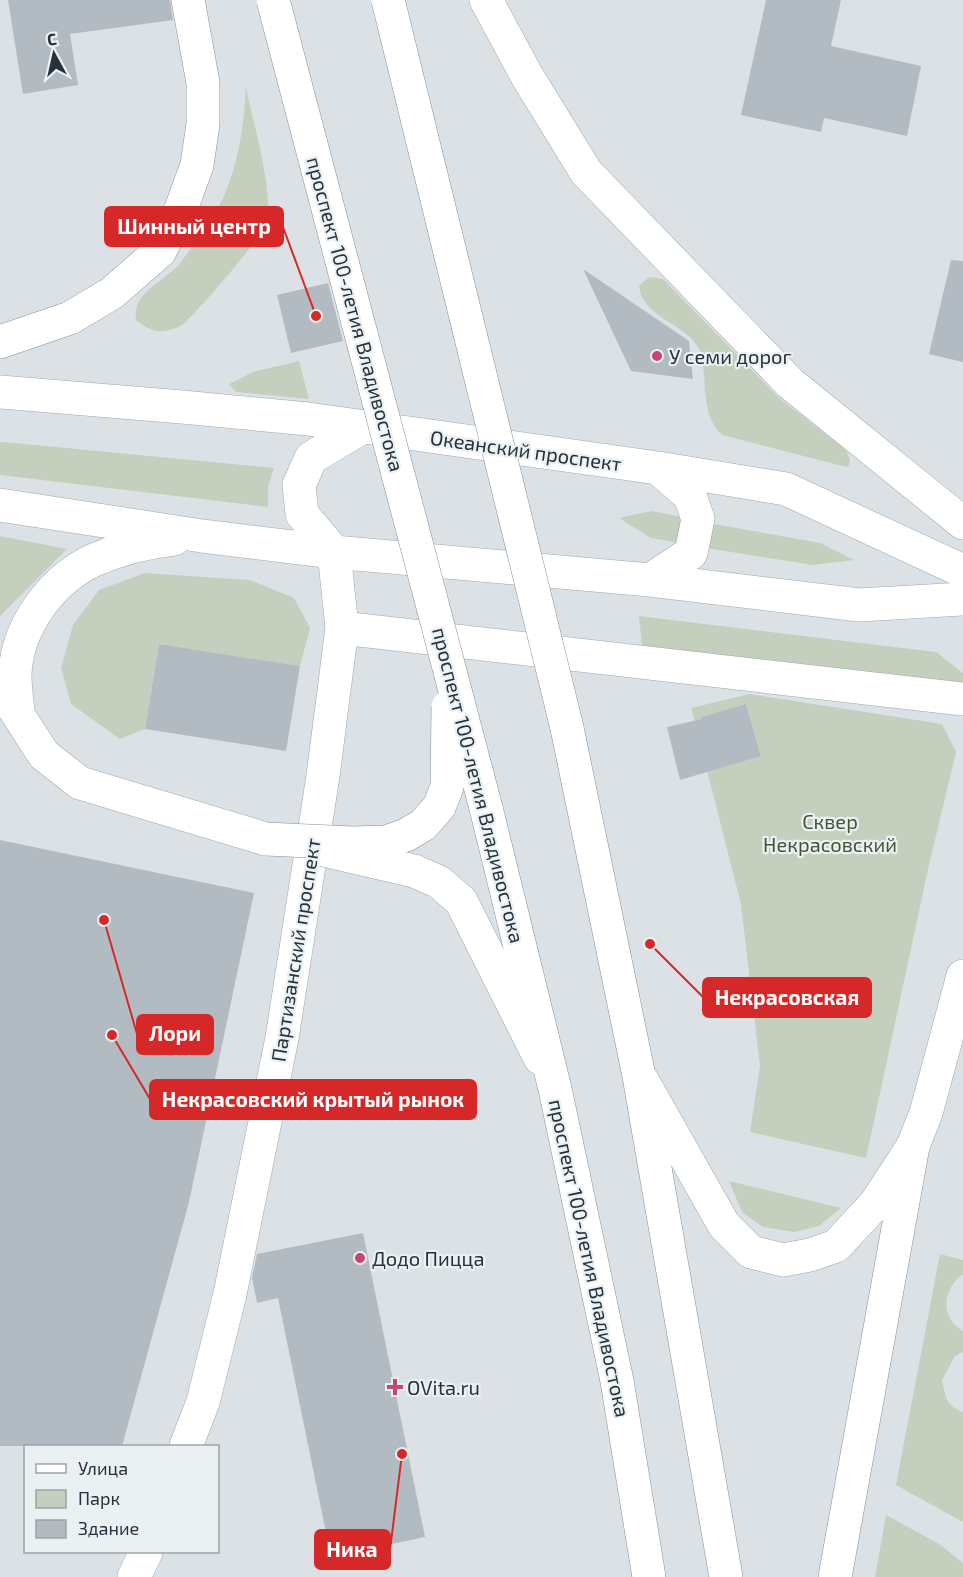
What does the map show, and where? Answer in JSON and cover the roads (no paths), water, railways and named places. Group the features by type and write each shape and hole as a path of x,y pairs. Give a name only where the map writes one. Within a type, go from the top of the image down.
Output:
{"main road":[{"path":"0,342 70,318 112,293 160,251 182,209 197,165 203,124 203,83 188,0"},
{"name":"проспект 100-летия Владивостока","path":"273,0 486,808 555,1089 617,1381 649,1577"},
{"path":"388,0 567,728 639,1076 726,1577"},
{"path":"486,0 527,76 586,172 790,383 963,523"},
{"name":"Океанский проспект","path":"0,392 308,419 658,468 786,489 963,571"},
{"path":"334,552 302,514 299,485 311,458 362,428"},
{"path":"650,580 691,553 698,519 690,496 658,468"},
{"path":"0,505 202,536 334,552 650,580 859,605 963,599"},
{"path":"202,536 149,541 93,560 68,577 46,597 31,618 21,642 9,700 44,755 80,783 266,839 356,856 414,871 439,882 460,901 500,975 555,1089"},
{"name":"Партизанский проспект","path":"186,1445 203,1402 230,1294 282,1038 323,776 342,628 334,552"},
{"path":"342,628 963,699"},
{"path":"266,839 353,843 386,842 406,835 423,825 439,807 447,787 448,713 441,637"},
{"path":"835,1577 913,1146 926,1113 963,976"},
{"path":"639,1076 724,1225 751,1252 783,1260 810,1255 836,1246 876,1203 913,1146"},
{"path":"134,1577 145,1553"}],"place":[{"name":"Шинный центр","path":"316,316"},
{"name":"У семи дорог","path":"657,356"},
{"name":"Лори","path":"104,920"},
{"name":"Некрасовская","path":"650,944"},
{"name":"Некрасовский крытый рынок","path":"112,1035"},
{"name":"Додо Пицца","path":"360,1258"},
{"name":"OVita.ru","path":"395,1387"},
{"name":"Ника","path":"402,1454"}],"park label":[{"name":"Сквер Некрасовский","path":"830,832"}]}
